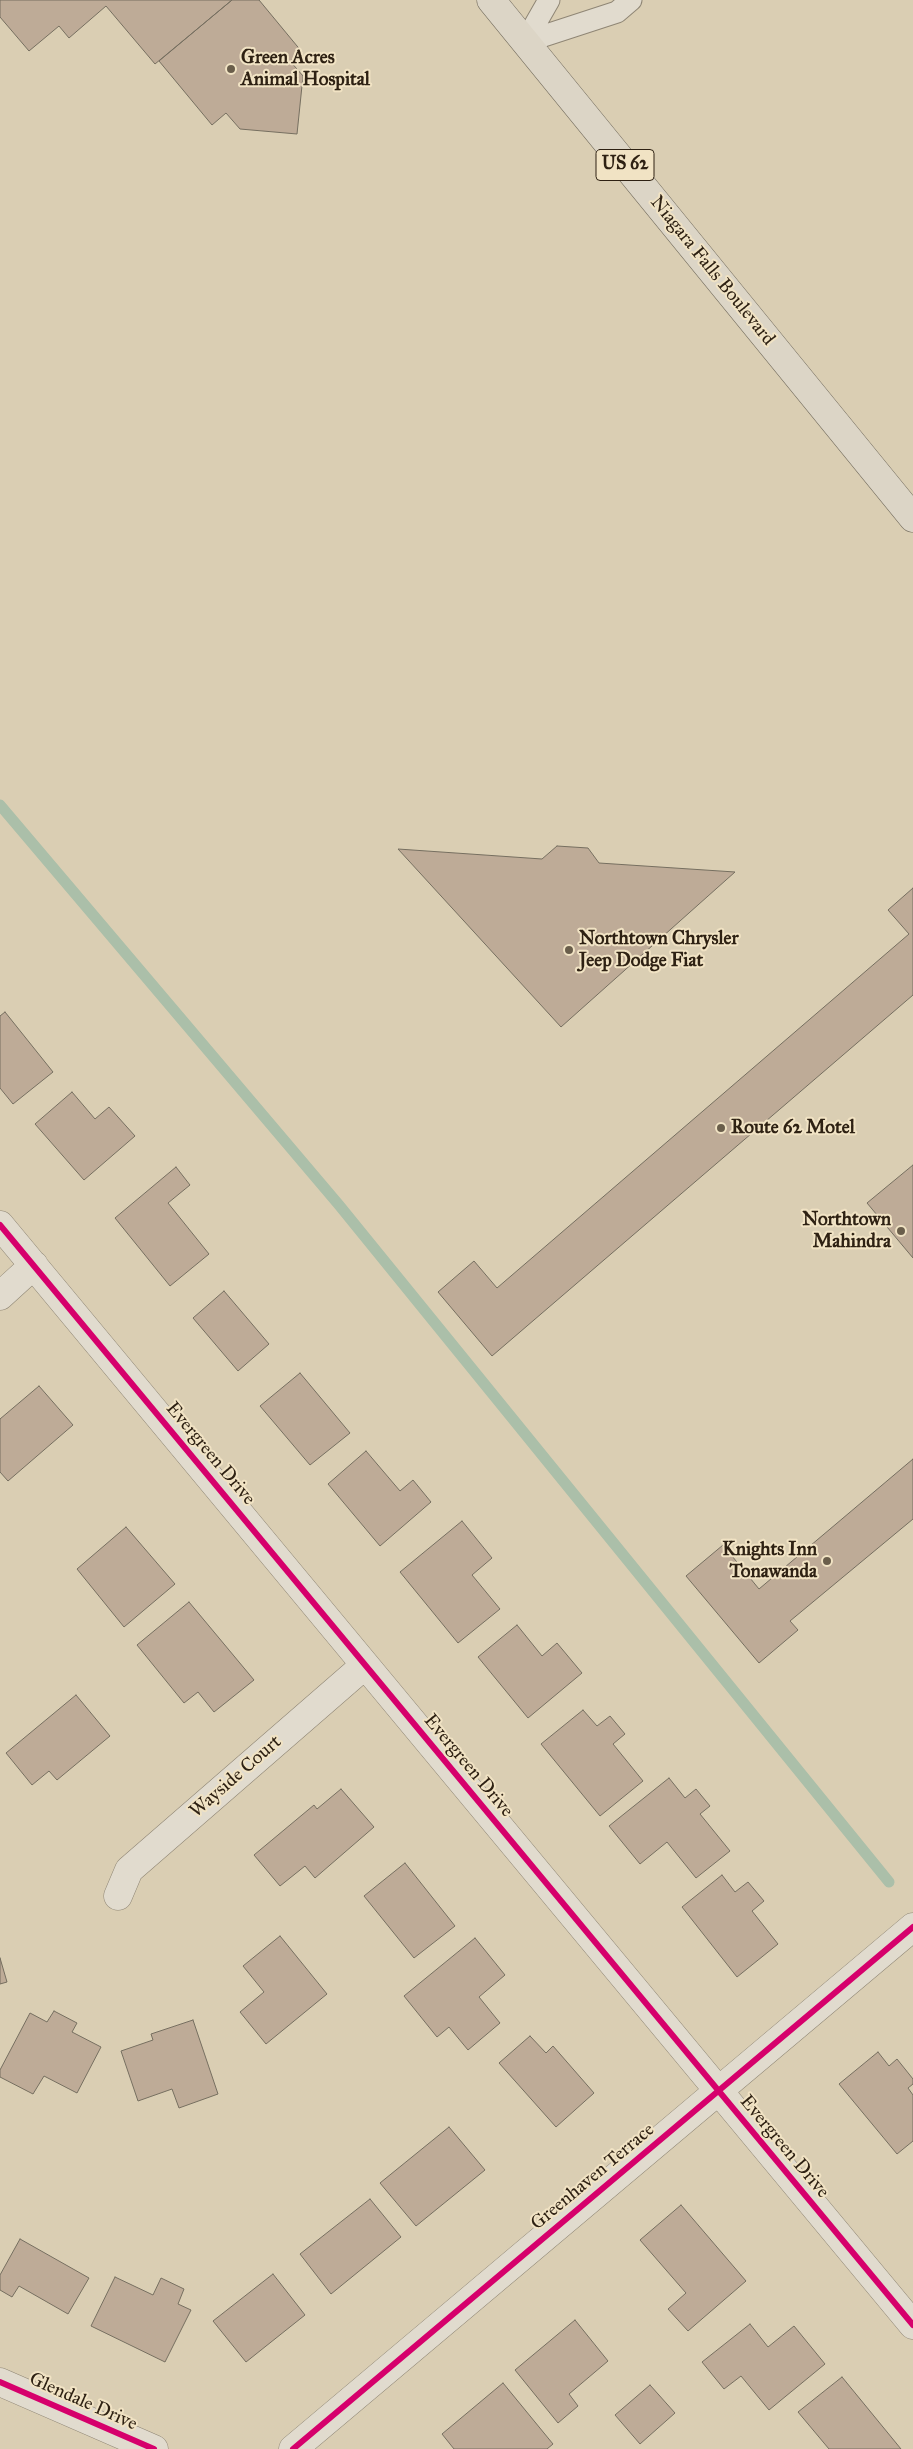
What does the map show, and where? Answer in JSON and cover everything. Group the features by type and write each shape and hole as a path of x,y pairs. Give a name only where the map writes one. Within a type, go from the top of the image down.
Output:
{"main road":[{"name":"Niagara Falls Boulevard","path":"491,0 913,518"}],"street":[{"name":"Evergreen Drive","path":"0,1225 913,2325"},
{"path":"0,1296 34,1265"},
{"name":"Wayside Court","path":"118,1896 128,1870 365,1665"},
{"name":"Greenhaven Terrace","path":"294,2449 913,1927"},
{"name":"Glendale Drive","path":"0,2382 154,2449"}],"lane":[{"path":"525,42 550,0"},
{"path":"525,42 617,12 631,0"}],"building":[{"path":"0,0 232,0 155,64 106,6 69,38 59,26 29,51 0,17"},
{"name":"Green Acres Animal Hospital","path":"232,0 259,0 302,52 290,61 303,76 297,134 240,129 226,113 212,125 159,61"},
{"name":"Northtown Chrysler Jeep Dodge Fiat","path":"557,846 588,848 599,863 735,872 561,1027 398,849 542,859"},
{"name":"Route 62 Motel","path":"913,888 913,995 492,1356 438,1292 474,1261 497,1288 909,934 888,910"},
{"path":"5,1012 53,1072 13,1104 0,1088 0,1016"},
{"path":"72,1092 95,1119 109,1107 135,1136 84,1180 35,1124"},
{"name":"Northtown Mahindra","path":"913,1165 913,1258 867,1203"},
{"path":"176,1167 190,1185 168,1203 209,1254 170,1286 115,1218"},
{"path":"224,1291 269,1344 238,1371 193,1318"},
{"path":"300,1373 350,1433 310,1465 260,1406"},
{"path":"39,1386 73,1425 8,1481 0,1472 0,1419"},
{"path":"366,1451 400,1491 413,1480 431,1502 380,1546 328,1484"},
{"name":"Knights Inn Tonawanda","path":"913,1459 913,1519 790,1621 798,1630 759,1663 686,1576 723,1545 759,1589"},
{"path":"462,1521 492,1558 472,1575 500,1609 458,1643 400,1572"},
{"path":"126,1527 175,1584 124,1627 77,1569"},
{"path":"189,1602 254,1680 214,1712 198,1692 184,1703 137,1645"},
{"path":"517,1625 542,1656 557,1643 582,1673 528,1718 478,1657"},
{"path":"76,1695 110,1736 57,1780 49,1771 32,1785 6,1753"},
{"path":"583,1710 597,1726 610,1716 625,1734 613,1744 643,1781 600,1816 541,1744"},
{"path":"669,1778 685,1798 696,1789 710,1806 700,1814 730,1851 696,1878 667,1842 640,1864 609,1826"},
{"path":"341,1789 374,1827 315,1878 305,1866 280,1886 254,1855 314,1805 317,1809"},
{"path":"405,1863 455,1926 414,1958 364,1896"},
{"path":"722,1875 735,1892 748,1882 764,1901 752,1911 778,1944 737,1977 682,1907"},
{"path":"280,1936 327,1994 266,2044 240,2012 264,1992 243,1966"},
{"path":"475,1938 505,1975 479,1997 500,2023 468,2050 449,2027 437,2037 404,1996"},
{"path":"0,1958 7,1982 0,1984"},
{"path":"54,2011 77,2023 72,2032 101,2047 77,2093 44,2076 33,2094 0,2077 0,2070 30,2013 47,2022"},
{"path":"193,2020 218,2094 179,2108 172,2089 138,2101 121,2051 153,2040 151,2034"},
{"path":"530,2036 546,2053 553,2046 594,2093 556,2127 499,2063"},
{"path":"878,2052 889,2066 897,2059 913,2079 913,2084 908,2088 913,2095 913,2141 897,2154 839,2084"},
{"path":"449,2127 485,2170 416,2226 380,2183"},
{"path":"370,2199 401,2237 331,2294 300,2254"},
{"path":"681,2205 746,2281 688,2331 668,2309 686,2293 640,2240"},
{"path":"20,2239 89,2278 68,2314 19,2286 12,2297 0,2290 0,2275"},
{"path":"273,2274 305,2315 246,2362 213,2321"},
{"path":"115,2277 153,2295 161,2278 184,2289 178,2304 191,2310 165,2362 91,2326"},
{"path":"575,2320 608,2361 569,2394 578,2406 558,2423 515,2370"},
{"path":"750,2324 768,2347 794,2326 825,2364 769,2410 741,2376 724,2389 702,2362"},
{"path":"842,2377 901,2449 829,2449 798,2412"},
{"path":"503,2383 553,2444 547,2449 454,2449 442,2434"},
{"path":"650,2385 675,2413 640,2444 615,2415"}],"waterway":[{"path":"0,805 339,1205 889,1882"}],"cycle path":[{"path":"0,1225 913,2325"},
{"path":"293,2449 913,1927"},
{"path":"0,2382 154,2449"}],"place":[{"name":"Green Acres Animal Hospital","path":"231,69"},
{"name":"Northtown Chrysler Jeep Dodge Fiat","path":"569,950"},
{"name":"Route 62 Motel","path":"721,1128"},
{"name":"Northtown Mahindra","path":"901,1231"},
{"name":"Knights Inn Tonawanda","path":"827,1561"}]}
